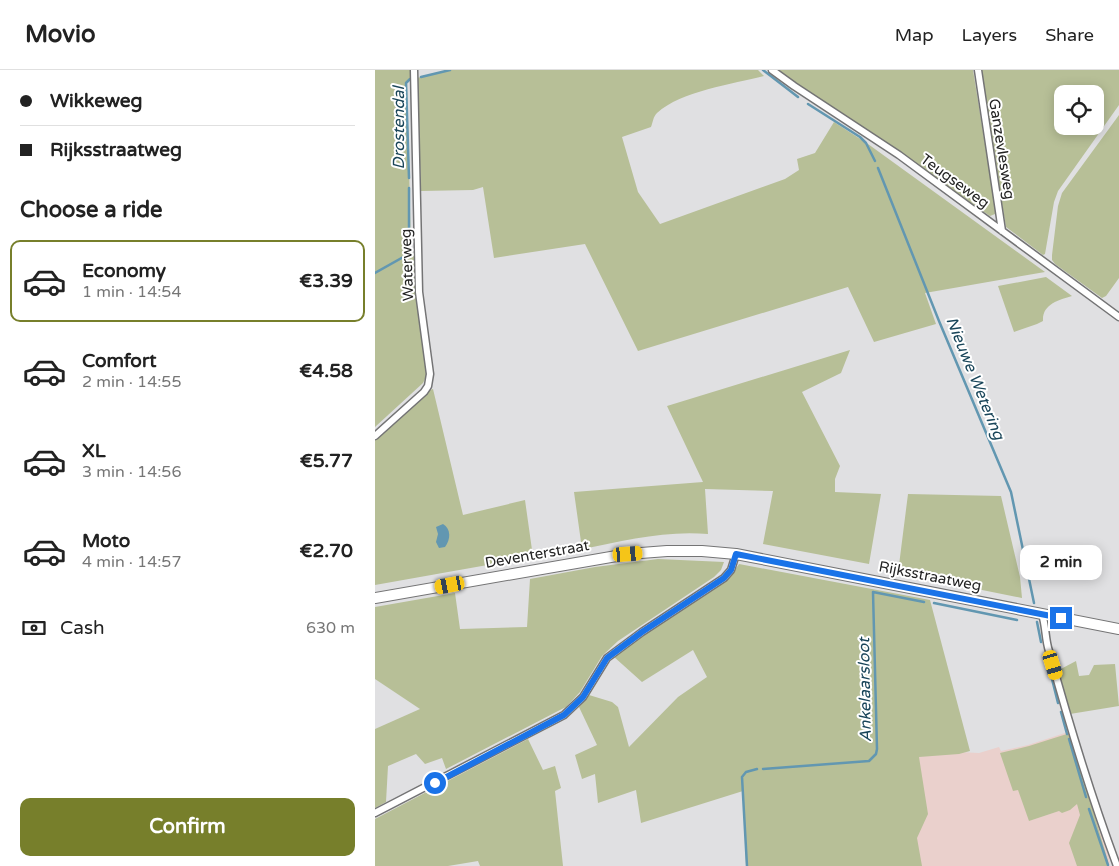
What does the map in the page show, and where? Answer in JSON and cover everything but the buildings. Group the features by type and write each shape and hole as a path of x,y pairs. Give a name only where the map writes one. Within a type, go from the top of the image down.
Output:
{"main road":[{"name":"Deventerstraat","path":"375,598 628,554 675,551 736,554"},
{"name":"Rijksstraatweg","path":"736,554 1119,629"}],"street":[{"name":"Waterweg","path":"375,436 424,392 429,382 430,374 419,292 414,70"},
{"name":"Teugseweg","path":"773,70 794,86 899,155 1119,317"},
{"name":"Ganzevlesweg","path":"978,70 1002,231"},
{"path":"375,813 564,715 583,697 607,658 642,632 724,578 731,570 736,554"},
{"path":"1042,614 1048,648 1090,790 1117,866"}],"shaded area":[{"path":"1071,731 1110,861 1109,866 921,866 916,838 917,755 959,752 979,753 999,747 1001,751 1028,745"}],"green space":[{"path":"375,70 410,70 411,77 407,81 411,249 414,256 417,304 427,375 423,383 375,427"},
{"path":"448,70 758,70 764,76 708,89 679,99 657,113 651,127 622,137 638,192 660,224 785,179 799,170 797,159 815,153 834,122 868,144 1045,272 925,293 936,324 874,342 848,287 638,351 585,244 494,258 483,187 473,190 421,191 417,78"},
{"path":"776,70 973,70 995,214 990,216"},
{"path":"982,70 1119,70 1119,105 1104,126 1104,85 1054,85 1054,135 1098,135 1058,191 1054,202 1045,254 1043,255 1006,227 983,89"},
{"path":"1119,115 1119,278 1106,296 1102,298 1055,264 1052,260 1052,255 1058,206 1062,193"},
{"path":"1046,277 1072,296 1057,301 1048,307 1043,315 1043,321 1014,332 998,286"},
{"path":"850,350 841,373 802,392 840,466 835,479 835,492 881,494 869,564 763,544 773,491 705,489 708,534 660,535 582,549 574,492 703,482 667,406"},
{"path":"433,389 463,515 525,500 533,557 375,585 375,436 424,392"},
{"path":"908,494 1001,496 1020,577 1022,598 898,573"},
{"path":"658,559 724,562 721,570 714,577 618,641 602,656 580,692 566,707 446,769 442,758 425,764 416,754 388,766 386,802 375,808 375,729 420,709 375,679 375,607 455,593 460,629 527,627 530,579 595,567"},
{"path":"739,564 930,600 970,751 959,754 919,757 928,814 917,838 922,866 746,866 743,791 641,823 636,790 598,803 595,774 582,779 575,755 597,745 579,707 589,695 612,702 618,707 629,747 678,697 707,677 693,650 642,682 613,656 732,574"},
{"path":"1076,661 1079,676 1089,675 1094,665 1115,664 1119,706 1070,714 1057,671"},
{"path":"1070,733 1108,861 1107,866 1077,866 1069,843 1080,815 1077,804 1070,810 1062,813 1059,811 1029,821 1018,790 1013,791 1000,753"},
{"path":"528,739 543,770 555,766 561,788 555,791 563,866 480,866 478,861 448,866 375,866 375,819"}],"water":[{"path":"443,524 449,531 449,538 445,547 439,548 436,542 438,534 436,527"}],"waterway":[{"name":"Drostendal","path":"421,77 450,70"},
{"name":"Nieuwe Wetering","path":"763,70 798,97"},
{"name":"Drostendal","path":"409,178 406,83 410,79"},
{"name":"Nieuwe Wetering","path":"808,104 860,137 866,143 875,161"},
{"name":"Nieuwe Wetering","path":"878,168 939,321 1011,492 1034,603"},
{"name":"Drostendal","path":"375,273 407,255 409,252 409,188"},
{"name":"Ankelaarsloot","path":"763,769 869,761 876,754 873,592 924,602"},
{"name":"Ankelaarsloot","path":"934,603 1017,620"},
{"name":"Nieuwe Wetering","path":"1037,622 1041,642"},
{"name":"Nieuwe Wetering","path":"1051,675 1058,703"},
{"name":"Nieuwe Wetering","path":"1061,712 1067,734"},
{"name":"Nieuwe Wetering","path":"1069,739 1086,797"},
{"name":"Ankelaarsloot","path":"747,866 742,777 746,772 757,769"},
{"name":"Nieuwe Wetering","path":"1089,809 1108,865"}],"route":[{"path":"435,783 564,715 583,697 607,658 642,632 724,578 731,570 736,554 1061,618"}]}
